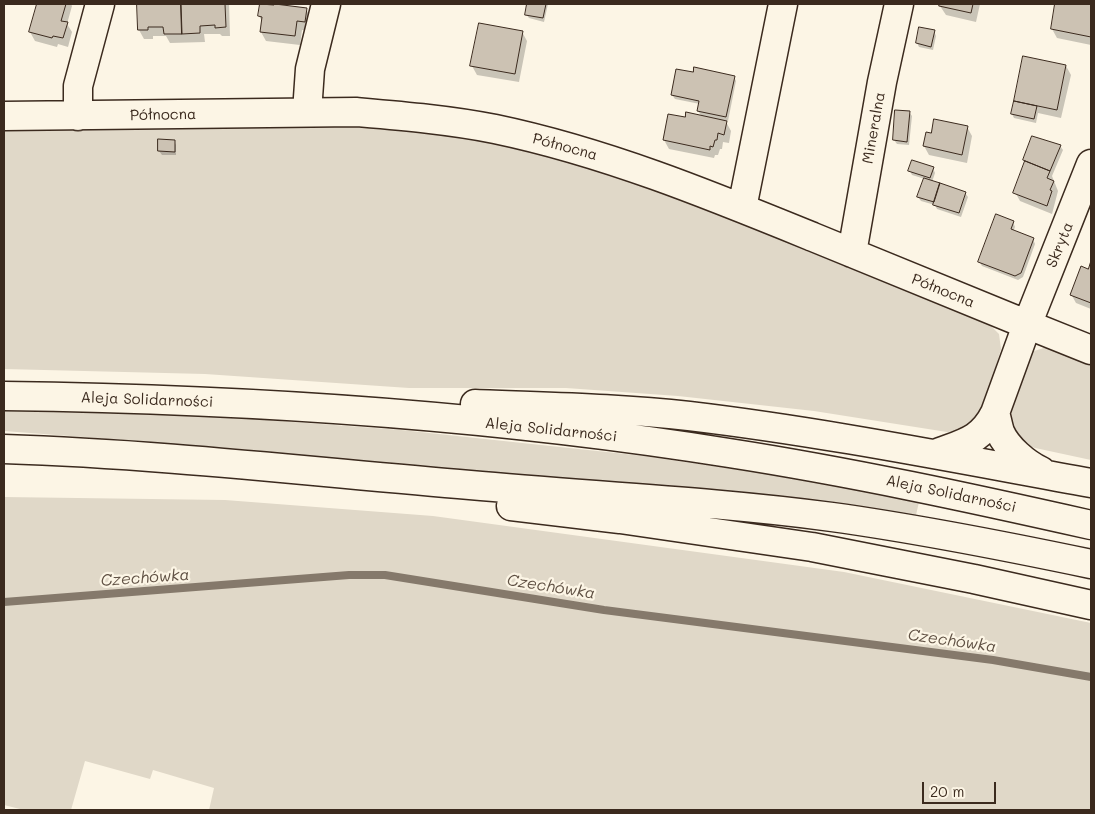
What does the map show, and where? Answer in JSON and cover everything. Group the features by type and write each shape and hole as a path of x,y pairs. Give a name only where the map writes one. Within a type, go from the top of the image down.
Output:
{"main road":[{"path":"78,116 78,86 100,4"},
{"path":"307,112 310,69 326,4"},
{"path":"742,208 783,4"},
{"name":"Mineralna","path":"852,253 882,82 899,4"},
{"name":"Północna","path":"4,116 356,112 408,116 494,129 608,159 742,208 1091,350"},
{"name":"Skryta","path":"935,454 980,434 988,426 995,413 1027,325 1091,164"},
{"name":"Aleja Solidarności","path":"4,396 209,402 376,411 569,431 727,452 918,487 1091,525"},
{"path":"376,411 473,404 583,408 677,415 755,425 935,454 1091,483"},
{"path":"995,413 1000,432 1010,446 1034,468 1051,476"},
{"path":"4,450 99,454 712,504 814,515 927,532 1091,564"},
{"path":"388,478 501,504 685,528 858,556 1091,605"}],"shaded area":[{"path":"4,126 367,127 453,134 540,152 625,178 880,277 987,322 999,334 1001,349 988,393 976,422 964,431 947,432 814,411 678,396 566,388 409,388 205,374 4,369"},
{"path":"1050,346 1091,361 1091,460 1026,446 1006,423 1031,352"},
{"path":"4,411 200,415 401,430 644,456 781,476 919,502 916,515 822,501 492,474 240,449 4,431"},
{"path":"4,497 225,500 433,516 844,572 1091,623 1091,810 209,810 214,788 153,770 150,779 85,761 71,810 24,810 4,805"}],"building":[{"path":"37,4 66,4 61,21 68,22 63,38 53,36 52,38 29,32"},
{"path":"137,4 181,4 182,34 164,34 163,27 148,27 148,30 138,30"},
{"path":"181,4 225,4 226,27 215,28 215,25 200,26 200,33 182,34"},
{"path":"260,4 307,8 305,22 297,21 295,36 260,32 262,17 258,16"},
{"path":"527,4 546,4 543,18 525,15"},
{"path":"940,4 973,4 971,13 939,6"},
{"path":"1055,4 1091,4 1091,37 1051,29"},
{"path":"479,23 523,31 515,74 470,66"},
{"path":"919,27 935,30 931,47 916,43"},
{"path":"1023,56 1066,65 1057,110 1014,101"},
{"path":"694,67 735,76 726,117 697,111 699,101 671,95 676,69 693,72"},
{"path":"1014,101 1037,106 1034,119 1011,114"},
{"path":"895,110 910,111 907,142 893,140"},
{"path":"686,112 727,121 724,135 718,133 717,140 715,140 713,147 710,146 710,150 663,140 668,114 685,117"},
{"path":"934,119 968,126 962,155 923,146 926,132 931,133"},
{"path":"1032,136 1061,145 1050,171 1023,160"},
{"path":"158,139 175,140 175,152 158,151"},
{"path":"912,160 934,167 930,178 908,171"},
{"path":"1025,161 1050,171 1047,178 1054,181 1047,206 1013,193"},
{"path":"924,178 940,183 934,202 917,197"},
{"path":"940,183 966,192 959,213 933,205"},
{"path":"996,214 1014,221 1011,229 1034,238 1021,273 1015,276 978,262"},
{"path":"1091,261 1091,303 1070,295 1081,266 1088,269"}],"waterway":[{"name":"Czechówka","path":"4,602 349,575 385,575 604,610 993,660 1091,677"}]}
